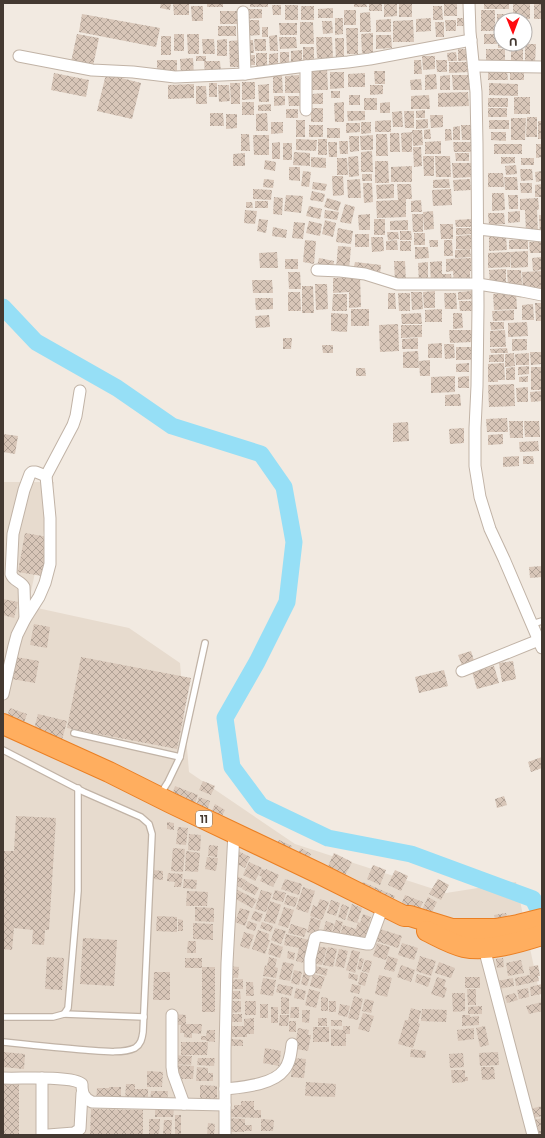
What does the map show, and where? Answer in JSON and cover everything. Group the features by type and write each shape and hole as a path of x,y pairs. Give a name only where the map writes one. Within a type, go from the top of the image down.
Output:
{"highway":[{"name":"11","path":"3,724 109,772 404,916 410,916 452,929 496,929 542,935"},
{"name":"11","path":"404,916 408,922 455,944 466,947 484,948 520,933 542,919"}],"street":[{"path":"462,671 540,644 537,623 490,529 480,497 476,466 475,428 477,386 478,229 476,107 469,3"},
{"path":"242,12 245,74"},
{"path":"19,56 92,70 133,72 176,77 245,74 348,62 471,40"},
{"path":"306,66 306,110"},
{"path":"474,66 542,67"},
{"path":"478,229 542,236"},
{"path":"317,270 365,274 397,284 478,284 522,290 542,295"},
{"path":"3,694 14,646 25,619 39,597 45,583 50,564 50,518 46,476 73,425 80,391"},
{"path":"25,619 24,587 14,579 11,574 13,534 24,490 30,474 32,472 36,472 46,476"},
{"path":"225,1135 227,963 234,833"},
{"path":"310,970 310,959 315,938 317,936 369,944 383,906"},
{"path":"484,948 533,1135"},
{"path":"172,1015 172,1074 184,1104"},
{"path":"226,1089 271,1080 283,1072 289,1061 292,1044"},
{"path":"3,1078 63,1079 80,1082 82,1084 80,1129 74,1133 48,1135"},
{"path":"42,1078 42,1135"},
{"path":"82,1093 92,1102 225,1105"}],"lane":[{"path":"159,797 180,756 205,643"},
{"path":"74,733 180,756"},
{"path":"3,750 78,788 141,816 149,824 152,834 144,1017 141,1043 135,1048 106,1051 3,1042"},
{"path":"64,1014 68,1008 78,891 78,788"},
{"path":"3,1017 53,1017 64,1014 144,1017"}],"shaded area":[{"path":"3,482 54,482 28,606 129,628 180,663 189,772 295,844 446,893 516,882 542,1005 542,1135 3,1135"}],"building":[{"path":"161,3 171,3 170,10 160,8"},
{"path":"173,3 189,3 189,15 174,15"},
{"path":"207,3 223,3 223,7 207,7"},
{"path":"250,3 268,3 268,7 250,7"},
{"path":"354,3 366,3 367,7 354,7"},
{"path":"369,3 382,3 382,11 369,11"},
{"path":"384,3 397,3 397,16 384,17"},
{"path":"399,3 412,3 412,17 399,17"},
{"path":"484,3 509,3 509,9 484,9"},
{"path":"513,3 530,3 530,12 513,12"},
{"path":"444,4 457,4 457,16 444,16"},
{"path":"534,4 542,4 542,19 534,19"},
{"path":"272,5 281,5 281,15 273,15"},
{"path":"285,5 298,5 298,20 285,20"},
{"path":"191,6 203,6 203,21 192,21"},
{"path":"301,6 314,6 314,20 301,20"},
{"path":"433,6 442,6 443,20 433,20"},
{"path":"333,8 333,18 318,18 318,9"},
{"path":"244,9 262,9 262,18 244,19"},
{"path":"344,10 356,10 356,25 344,25"},
{"path":"481,10 495,10 495,12 493,12 493,31 481,31"},
{"path":"220,11 237,11 238,24 220,24"},
{"path":"370,12 371,32 360,32 360,13"},
{"path":"82,14 160,28 156,47 79,32"},
{"path":"335,18 343,18 343,34 335,35"},
{"path":"431,18 431,31 416,32 416,19"},
{"path":"457,18 464,18 464,26 457,26"},
{"path":"391,19 391,32 376,32 376,20"},
{"path":"244,20 259,20 260,35 244,36"},
{"path":"413,20 414,42 393,42 393,21"},
{"path":"445,20 456,20 456,31 446,31"},
{"path":"322,21 332,21 333,33 323,34"},
{"path":"300,22 313,22 314,44 300,44"},
{"path":"435,22 444,22 444,37 436,37"},
{"path":"279,23 297,23 297,35 280,35"},
{"path":"218,26 236,26 236,36 218,36"},
{"path":"262,27 268,27 268,37 262,37"},
{"path":"346,28 358,28 358,54 347,54"},
{"path":"373,33 373,53 362,53 361,34"},
{"path":"77,34 99,38 93,66 71,62"},
{"path":"174,34 184,34 184,51 174,51"},
{"path":"187,34 199,34 199,54 188,54"},
{"path":"484,34 493,34 493,44 484,44"},
{"path":"277,35 278,51 270,51 269,36"},
{"path":"376,35 391,35 392,48 376,49"},
{"path":"161,36 171,36 171,55 161,55"},
{"path":"279,37 296,37 297,48 280,49"},
{"path":"316,37 332,37 333,58 317,58"},
{"path":"335,38 344,38 344,60 336,60"},
{"path":"202,39 214,39 215,54 203,54"},
{"path":"227,39 227,56 217,56 217,40"},
{"path":"254,39 266,39 266,51 255,51"},
{"path":"242,40 243,67 230,67 229,41"},
{"path":"244,40 253,40 254,53 245,53"},
{"path":"533,44 536,44 535,63 525,63 525,52 533,52"},
{"path":"303,47 314,47 314,61 303,61"},
{"path":"458,49 469,49 469,60 458,61"},
{"path":"486,49 493,49 493,52 505,52 505,65 486,65"},
{"path":"302,50 302,65 291,65 291,51"},
{"path":"280,52 289,52 289,66 280,66"},
{"path":"456,52 457,61 448,61 447,53"},
{"path":"511,52 523,52 523,63 511,63"},
{"path":"256,53 267,53 267,69 256,70"},
{"path":"278,53 278,69 269,69 269,54"},
{"path":"245,55 255,55 255,65 246,65"},
{"path":"196,56 206,56 206,61 220,61 221,73 205,73 204,61 196,61"},
{"path":"422,56 435,56 435,69 423,70"},
{"path":"193,58 194,75 181,75 180,59"},
{"path":"157,60 177,60 177,72 157,73"},
{"path":"414,60 421,60 422,74 414,74"},
{"path":"436,60 447,60 447,72 437,72"},
{"path":"449,62 468,62 468,72 449,73"},
{"path":"310,69 327,69 328,90 310,90"},
{"path":"488,70 507,71 508,80 488,80"},
{"path":"374,71 385,71 385,84 375,84"},
{"path":"510,71 524,71 524,80 510,80"},
{"path":"330,72 344,72 344,88 330,89"},
{"path":"54,73 89,80 86,97 51,90"},
{"path":"365,73 365,87 348,87 348,74"},
{"path":"106,74 141,83 132,119 97,111"},
{"path":"436,74 437,89 425,90 425,75"},
{"path":"299,75 300,93 285,93 285,76"},
{"path":"450,75 450,90 440,90 440,76"},
{"path":"452,75 470,75 471,90 453,90"},
{"path":"273,76 282,76 283,93 273,93"},
{"path":"421,79 422,90 411,90 410,80"},
{"path":"242,82 255,82 255,99 242,100"},
{"path":"209,83 217,83 217,97 209,97"},
{"path":"230,83 240,83 240,104 231,104"},
{"path":"489,83 518,84 518,96 489,95"},
{"path":"194,84 194,98 168,99 168,85"},
{"path":"269,84 269,102 259,102 258,85"},
{"path":"218,85 229,85 230,101 219,102"},
{"path":"370,85 383,85 383,94 370,95"},
{"path":"196,86 206,86 207,104 196,104"},
{"path":"331,91 340,91 340,98 331,98"},
{"path":"468,92 469,106 438,107 438,93"},
{"path":"323,93 323,104 312,104 312,94"},
{"path":"349,95 360,95 360,105 349,105"},
{"path":"429,95 430,109 411,109 411,96"},
{"path":"274,96 285,96 285,105 274,106"},
{"path":"288,96 299,96 300,106 289,106"},
{"path":"514,97 530,97 530,114 514,114"},
{"path":"364,98 377,98 377,110 364,110"},
{"path":"488,98 508,98 508,107 488,107"},
{"path":"242,102 254,102 254,115 242,115"},
{"path":"344,102 344,122 335,122 334,103"},
{"path":"390,102 390,113 380,113 380,103"},
{"path":"271,104 271,111 258,111 258,105"},
{"path":"311,108 323,108 323,122 311,122"},
{"path":"488,108 507,108 507,117 488,117"},
{"path":"286,109 298,109 298,118 286,118"},
{"path":"425,110 425,118 416,118 416,111"},
{"path":"347,111 365,111 365,120 348,121"},
{"path":"402,111 403,127 393,127 392,112"},
{"path":"404,111 414,111 414,128 405,128"},
{"path":"210,113 223,113 224,126 210,126"},
{"path":"267,113 268,131 256,131 256,114"},
{"path":"226,114 237,114 237,128 226,129"},
{"path":"430,115 443,115 443,127 431,128"},
{"path":"527,117 537,117 537,137 526,137"},
{"path":"511,118 526,118 525,140 511,140"},
{"path":"428,119 428,128 416,129 416,120"},
{"path":"296,120 305,120 305,137 296,137"},
{"path":"391,120 391,132 375,132 375,121"},
{"path":"489,120 509,120 509,129 489,129"},
{"path":"538,121 542,121 542,139 538,139"},
{"path":"271,122 283,122 283,133 271,134"},
{"path":"361,122 371,122 371,133 361,134"},
{"path":"346,123 360,123 360,132 346,133"},
{"path":"309,125 323,125 323,137 309,137"},
{"path":"461,125 471,125 472,140 462,140"},
{"path":"460,126 460,140 453,140 453,127"},
{"path":"327,128 340,128 340,138 327,138"},
{"path":"430,129 431,139 424,139 424,130"},
{"path":"445,129 451,129 452,140 445,141"},
{"path":"412,130 422,130 423,145 413,146"},
{"path":"412,132 412,152 402,152 401,133"},
{"path":"491,132 506,132 506,141 491,140"},
{"path":"390,133 399,133 400,152 390,152"},
{"path":"241,134 249,134 250,151 241,151"},
{"path":"376,134 387,134 388,156 376,156"},
{"path":"253,135 269,135 269,155 254,155"},
{"path":"373,135 373,150 361,150 360,136"},
{"path":"349,136 359,136 359,151 350,152"},
{"path":"296,139 317,140 316,151 296,150"},
{"path":"318,139 327,139 327,155 318,155"},
{"path":"339,141 348,141 348,154 340,154"},
{"path":"441,141 441,154 425,154 425,142"},
{"path":"280,142 280,159 272,159 272,143"},
{"path":"328,142 337,142 337,157 329,157"},
{"path":"453,142 472,142 472,152 454,152"},
{"path":"283,143 292,143 292,160 283,160"},
{"path":"494,144 522,144 522,154 494,154"},
{"path":"536,144 542,144 542,157 536,158"},
{"path":"413,147 421,147 422,166 414,167"},
{"path":"372,151 373,172 361,172 361,152"},
{"path":"294,152 310,153 310,166 293,165"},
{"path":"245,153 245,166 233,166 233,154"},
{"path":"455,153 469,153 469,161 456,161"},
{"path":"358,156 359,176 349,177 348,157"},
{"path":"423,156 434,156 434,176 424,176"},
{"path":"435,156 450,156 451,177 436,177"},
{"path":"311,157 326,158 326,168 311,167"},
{"path":"501,157 515,157 515,163 501,164"},
{"path":"337,158 347,158 348,175 337,175"},
{"path":"521,158 534,158 534,165 521,165"},
{"path":"265,160 276,162 275,171 264,169"},
{"path":"375,161 388,161 389,183 375,183"},
{"path":"452,163 472,163 472,177 453,178"},
{"path":"516,165 517,174 506,175 505,166"},
{"path":"412,166 412,182 391,182 391,167"},
{"path":"289,167 300,167 300,181 289,180"},
{"path":"520,169 532,169 533,180 521,181"},
{"path":"303,171 311,172 309,187 301,186"},
{"path":"542,171 542,181 536,182 535,172"},
{"path":"488,173 503,173 504,187 488,187"},
{"path":"362,174 372,174 372,181 362,181"},
{"path":"332,176 343,176 344,195 333,196"},
{"path":"504,177 517,177 518,190 505,190"},
{"path":"264,179 274,180 273,188 263,187"},
{"path":"360,179 361,198 348,198 347,180"},
{"path":"449,179 450,188 433,188 433,180"},
{"path":"470,179 471,190 454,191 453,180"},
{"path":"313,182 327,184 325,191 312,189"},
{"path":"363,183 372,183 373,202 364,203"},
{"path":"520,183 532,183 532,193 521,193"},
{"path":"394,184 394,198 377,199 376,185"},
{"path":"397,184 411,184 412,199 406,199 406,217 377,218 376,201 398,200"},
{"path":"542,184 542,197 535,197 535,185"},
{"path":"253,189 272,190 271,200 253,199"},
{"path":"451,189 452,205 433,206 432,190"},
{"path":"312,191 325,194 323,202 310,200"},
{"path":"492,193 504,193 505,210 492,211"},
{"path":"286,195 303,196 301,213 284,211"},
{"path":"508,195 518,195 518,209 509,209"},
{"path":"274,197 283,198 282,215 273,214"},
{"path":"327,198 341,202 338,211 324,207"},
{"path":"538,198 538,232 526,232 525,210 520,210 520,199"},
{"path":"421,200 422,212 411,212 411,201"},
{"path":"255,201 268,201 268,208 255,208"},
{"path":"246,202 252,202 253,208 246,208"},
{"path":"345,204 355,207 351,224 340,222"},
{"path":"309,206 322,209 320,219 306,216"},
{"path":"245,210 257,211 255,224 244,223"},
{"path":"325,210 339,212 337,220 324,218"},
{"path":"433,211 434,229 424,230 423,212"},
{"path":"520,211 520,222 508,223 508,212"},
{"path":"488,213 504,213 505,224 489,225"},
{"path":"370,214 370,230 359,230 358,215"},
{"path":"412,214 423,214 423,232 413,232"},
{"path":"539,215 542,215 542,233 540,233"},
{"path":"259,219 268,220 266,233 257,231"},
{"path":"374,219 385,219 385,235 374,235"},
{"path":"472,219 472,227 456,227 455,220"},
{"path":"325,220 336,223 333,237 322,234"},
{"path":"408,220 408,230 390,230 390,221"},
{"path":"309,221 322,224 320,236 306,233"},
{"path":"294,222 305,223 303,239 292,238"},
{"path":"440,224 453,224 453,239 441,239"},
{"path":"273,227 287,230 286,238 272,236"},
{"path":"338,228 353,231 351,244 336,242"},
{"path":"456,228 472,228 473,234 456,235"},
{"path":"400,231 411,231 412,240 400,240"},
{"path":"387,232 398,232 399,239 388,240"},
{"path":"414,233 425,233 425,245 414,245"},
{"path":"355,234 369,234 369,247 355,247"},
{"path":"471,235 471,249 456,249 456,236"},
{"path":"506,236 507,250 489,251 489,237"},
{"path":"371,237 383,237 384,251 372,252"},
{"path":"528,239 528,249 509,249 509,240"},
{"path":"305,240 316,241 314,264 303,262"},
{"path":"397,240 398,250 386,250 386,241"},
{"path":"429,240 438,240 438,247 430,247"},
{"path":"444,240 452,240 453,256 444,256"},
{"path":"400,241 411,241 411,251 400,251"},
{"path":"542,241 542,253 530,253 529,242"},
{"path":"338,246 351,247 349,270 336,269"},
{"path":"415,247 428,247 429,258 415,259"},
{"path":"470,249 471,257 455,258 455,250"},
{"path":"528,251 528,267 511,268 510,252"},
{"path":"277,252 278,268 260,268 259,253"},
{"path":"510,252 510,267 488,268 488,253"},
{"path":"542,257 542,270 533,271 532,258"},
{"path":"319,258 334,261 333,269 317,266"},
{"path":"471,258 470,283 454,284 453,271 446,272 446,259"},
{"path":"285,259 298,259 298,269 285,269"},
{"path":"394,261 405,261 406,281 395,282"},
{"path":"442,261 442,274 451,274 452,283 431,284 430,262"},
{"path":"355,262 381,265 380,274 353,271"},
{"path":"428,262 428,284 419,284 418,263"},
{"path":"506,269 506,283 490,284 489,270"},
{"path":"507,270 521,270 522,285 508,286"},
{"path":"542,271 542,288 523,289 522,272"},
{"path":"288,272 300,272 301,289 289,289"},
{"path":"360,277 361,307 349,308 349,292 333,293 333,278"},
{"path":"252,280 272,280 273,293 253,293"},
{"path":"315,284 327,284 328,309 316,310"},
{"path":"302,286 313,286 314,313 302,313"},
{"path":"435,291 435,308 424,308 423,292"},
{"path":"472,291 473,299 458,300 458,292"},
{"path":"288,292 300,292 301,311 288,311"},
{"path":"411,292 422,292 423,309 412,310"},
{"path":"388,293 395,293 396,309 388,309"},
{"path":"398,293 410,293 410,311 399,311"},
{"path":"444,293 456,293 457,309 445,309"},
{"path":"516,293 517,309 494,310 493,294"},
{"path":"333,294 347,294 347,311 332,311"},
{"path":"255,298 273,298 273,309 256,310"},
{"path":"459,301 473,301 473,311 460,311"},
{"path":"535,303 542,303 542,321 536,321"},
{"path":"533,304 534,320 522,320 522,305"},
{"path":"351,309 369,309 369,326 351,326"},
{"path":"442,309 442,322 425,322 425,310"},
{"path":"514,310 514,320 493,321 492,311"},
{"path":"331,313 348,314 347,332 331,331"},
{"path":"421,313 422,324 402,324 401,314"},
{"path":"453,313 462,313 463,328 453,329"},
{"path":"269,315 270,327 256,328 255,316"},
{"path":"490,322 504,322 504,329 491,330"},
{"path":"527,322 528,336 508,337 508,323"},
{"path":"398,324 399,351 380,352 379,325"},
{"path":"401,325 422,325 422,337 401,338"},
{"path":"449,330 472,330 472,342 450,343"},
{"path":"505,330 506,347 490,347 490,331"},
{"path":"283,338 292,338 291,349 283,349"},
{"path":"418,338 418,349 402,349 402,339"},
{"path":"512,339 527,339 527,350 512,351"},
{"path":"442,343 442,358 428,358 428,344"},
{"path":"444,344 454,344 455,358 445,359"},
{"path":"322,345 333,345 333,353 323,353"},
{"path":"456,347 472,347 473,360 456,360"},
{"path":"507,348 508,353 491,353 490,349"},
{"path":"418,351 419,368 403,368 403,352"},
{"path":"530,352 542,352 542,364 531,365"},
{"path":"514,353 515,366 505,367 505,354"},
{"path":"529,353 529,365 516,365 515,354"},
{"path":"504,354 504,362 489,362 489,355"},
{"path":"430,360 430,376 420,376 419,361"},
{"path":"469,363 469,372 456,372 456,364"},
{"path":"504,363 505,380 488,382 488,364"},
{"path":"529,366 529,374 518,375 518,367"},
{"path":"515,367 515,380 506,380 506,368"},
{"path":"531,367 542,367 542,390 531,390"},
{"path":"356,368 365,368 366,376 356,376"},
{"path":"455,376 455,392 431,393 431,377"},
{"path":"469,376 469,388 458,388 458,377"},
{"path":"528,376 528,382 519,382 519,377"},
{"path":"514,384 515,406 489,407 488,385"},
{"path":"528,387 528,402 517,402 516,388"},
{"path":"542,391 542,401 531,402 530,392"},
{"path":"460,394 461,406 445,406 445,395"},
{"path":"507,418 508,432 487,432 486,419"},
{"path":"509,421 523,421 523,438 510,438"},
{"path":"524,421 539,421 540,437 525,437"},
{"path":"408,422 409,441 393,442 393,423"},
{"path":"464,428 464,443 450,444 449,429"},
{"path":"3,434 18,436 15,454 3,452"},
{"path":"503,434 503,444 488,445 488,435"},
{"path":"538,441 539,451 520,452 519,442"},
{"path":"519,456 519,466 503,467 503,457"},
{"path":"523,456 533,456 534,464 523,464"},
{"path":"25,533 48,537 42,576 18,572"},
{"path":"542,566 542,577 530,578 529,567"},
{"path":"3,599 18,602 14,618 3,615"},
{"path":"34,624 50,627 47,648 30,645"},
{"path":"471,651 475,664 463,668 458,655"},
{"path":"16,657 39,661 35,683 12,679"},
{"path":"81,657 191,678 177,749 67,728"},
{"path":"513,661 516,679 502,682 499,663"},
{"path":"494,666 499,683 477,689 472,672"},
{"path":"444,670 448,686 419,693 415,677"},
{"path":"10,708 27,714 22,728 5,722"},
{"path":"38,714 67,721 62,740 33,733"},
{"path":"542,757 542,768 531,772 528,762"},
{"path":"203,781 215,786 211,795 199,790"},
{"path":"175,786 198,795 195,804 172,795"},
{"path":"504,796 507,805 497,808 495,799"},
{"path":"199,797 210,801 207,812 195,809"},
{"path":"215,804 225,810 220,820 210,815"},
{"path":"16,816 56,818 49,930 45,930 44,945 32,944 33,930 14,928 12,950 3,949 3,851 14,851"},
{"path":"167,822 174,823 174,830 167,829"},
{"path":"178,827 188,828 186,845 176,844"},
{"path":"189,834 201,835 200,851 188,850"},
{"path":"279,840 292,846 288,854 275,847"},
{"path":"209,845 218,846 217,857 208,856"},
{"path":"173,848 185,849 183,872 171,871"},
{"path":"301,848 311,854 305,865 295,859"},
{"path":"186,851 200,853 198,872 185,871"},
{"path":"238,851 250,857 245,868 233,862"},
{"path":"334,853 352,862 342,881 325,873"},
{"path":"207,857 218,858 216,871 205,869"},
{"path":"249,862 262,868 255,881 243,875"},
{"path":"373,865 386,870 380,885 367,879"},
{"path":"262,869 266,869 279,875 273,887 260,881 262,877 259,875"},
{"path":"153,870 163,871 163,880 153,879"},
{"path":"395,870 408,876 401,891 388,885"},
{"path":"168,873 183,874 181,887 174,887 175,882 167,881"},
{"path":"236,876 246,880 242,888 232,884"},
{"path":"184,879 197,880 196,889 183,888"},
{"path":"285,879 302,884 299,895 281,889"},
{"path":"438,879 449,885 441,900 429,894"},
{"path":"246,881 259,888 255,895 242,889"},
{"path":"363,882 395,896 391,905 359,891"},
{"path":"303,887 315,891 308,913 296,909"},
{"path":"236,889 257,900 252,908 232,897"},
{"path":"261,890 272,893 266,912 255,909"},
{"path":"275,890 286,893 283,902 272,899"},
{"path":"187,891 208,892 207,906 186,906"},
{"path":"287,895 298,898 295,907 284,904"},
{"path":"405,895 423,902 417,915 400,908"},
{"path":"428,897 437,902 429,918 420,914"},
{"path":"320,899 329,902 322,920 310,916 313,905 317,907"},
{"path":"331,900 340,903 336,916 327,913"},
{"path":"270,901 281,905 275,924 264,921"},
{"path":"342,904 349,907 345,920 338,917"},
{"path":"352,904 362,908 357,923 347,920"},
{"path":"195,907 214,908 214,922 195,921"},
{"path":"284,907 294,910 288,928 278,925"},
{"path":"240,908 250,911 245,926 235,922"},
{"path":"254,911 263,914 260,922 251,919"},
{"path":"506,913 508,922 496,925 494,915"},
{"path":"363,914 371,917 368,926 374,928 369,943 340,936 343,925 356,929"},
{"path":"157,916 177,917 177,932 156,931"},
{"path":"311,917 321,921 317,935 307,932"},
{"path":"178,919 183,920 183,931 178,931"},
{"path":"336,920 343,922 338,938 331,936"},
{"path":"248,921 257,924 255,931 246,928"},
{"path":"326,921 334,924 330,937 322,935"},
{"path":"262,922 273,926 271,932 260,928"},
{"path":"193,923 213,924 213,940 193,939"},
{"path":"291,924 307,929 304,937 288,933"},
{"path":"275,928 286,931 281,944 271,940"},
{"path":"380,929 402,936 398,948 376,941"},
{"path":"258,930 269,934 268,940 270,940 265,954 252,949"},
{"path":"244,932 254,935 249,949 240,946"},
{"path":"286,934 313,941 308,964 296,961 299,948 284,945"},
{"path":"83,938 117,940 114,986 80,984"},
{"path":"188,941 196,941 196,953 187,953"},
{"path":"271,943 283,947 280,958 268,954"},
{"path":"377,943 390,947 386,960 373,956"},
{"path":"402,943 418,948 414,960 398,955"},
{"path":"317,946 327,948 322,965 312,963"},
{"path":"328,947 337,949 333,967 323,965"},
{"path":"339,949 348,951 344,968 335,966"},
{"path":"352,950 360,952 355,973 346,970"},
{"path":"288,951 295,953 294,960 287,958"},
{"path":"388,956 398,959 394,972 384,969"},
{"path":"420,956 436,961 431,976 416,971"},
{"path":"47,957 64,958 62,990 45,989"},
{"path":"269,957 277,959 275,967 278,968 276,978 263,976 265,965 267,966"},
{"path":"185,958 202,958 202,968 185,968"},
{"path":"360,958 364,959 361,970 357,969"},
{"path":"503,958 504,967 497,968 496,959"},
{"path":"365,960 372,961 369,973 362,971"},
{"path":"521,960 524,973 508,976 506,963"},
{"path":"283,962 294,964 290,981 279,979"},
{"path":"439,962 455,968 451,978 435,973"},
{"path":"401,965 415,970 411,982 397,977"},
{"path":"538,965 540,976 538,976 539,981 516,986 515,978 530,975 529,967"},
{"path":"229,966 239,967 238,978 228,977"},
{"path":"315,966 328,969 326,976 313,972"},
{"path":"202,967 215,967 215,1012 202,1012"},
{"path":"294,970 302,972 299,985 291,983"},
{"path":"304,971 311,972 307,986 301,984"},
{"path":"154,972 170,972 170,1000 153,1000"},
{"path":"361,972 368,974 365,986 358,984"},
{"path":"349,973 358,975 357,981 348,978"},
{"path":"313,974 325,977 321,989 310,986"},
{"path":"417,974 431,978 428,987 415,982"},
{"path":"379,975 392,978 387,997 375,994"},
{"path":"437,977 446,980 444,987 447,988 444,998 431,994"},
{"path":"465,977 480,977 480,988 465,988"},
{"path":"263,978 276,980 273,996 260,994"},
{"path":"513,978 514,986 499,989 498,981"},
{"path":"243,979 243,989 228,989 228,980"},
{"path":"246,982 253,982 254,996 246,996"},
{"path":"278,984 293,987 291,996 276,992"},
{"path":"352,984 361,986 359,994 350,992"},
{"path":"542,984 542,994 531,996 530,987"},
{"path":"296,988 306,991 304,1000 294,998"},
{"path":"528,988 529,997 519,999 517,990"},
{"path":"309,989 320,992 316,1008 305,1005"},
{"path":"467,989 476,989 476,1005 468,1005"},
{"path":"230,991 240,991 241,999 230,999"},
{"path":"452,993 465,993 465,1011 453,1012"},
{"path":"515,993 518,1000 507,1003 505,996"},
{"path":"354,996 363,999 358,1020 348,1018"},
{"path":"281,997 289,998 289,1014 281,1014"},
{"path":"321,997 328,998 328,1011 321,1011"},
{"path":"365,999 374,1001 371,1013 362,1011"},
{"path":"228,1001 241,1001 241,1012 228,1013"},
{"path":"245,1001 256,1001 256,1015 245,1015"},
{"path":"329,1001 336,1001 336,1012 329,1012"},
{"path":"542,1002 542,1011 529,1014 526,1006"},
{"path":"260,1004 268,1004 268,1018 260,1018"},
{"path":"340,1004 350,1006 347,1017 338,1015"},
{"path":"482,1006 482,1014 468,1014 468,1007"},
{"path":"271,1007 278,1007 278,1023 271,1023"},
{"path":"291,1007 299,1007 299,1018 290,1018"},
{"path":"411,1008 421,1011 418,1023 420,1024 413,1048 398,1044 405,1020 408,1020"},
{"path":"422,1009 447,1010 446,1022 421,1021"},
{"path":"302,1010 310,1010 309,1023 302,1022"},
{"path":"363,1013 374,1016 369,1032 358,1029"},
{"path":"174,1014 186,1015 186,1024 202,1024 201,1034 192,1033 192,1038 184,1037 184,1033 180,1033 181,1025 174,1025"},
{"path":"227,1014 242,1014 242,1022 227,1022"},
{"path":"280,1015 289,1015 288,1026 279,1026"},
{"path":"462,1015 470,1015 470,1017 479,1016 479,1025 462,1026"},
{"path":"254,1018 254,1034 247,1034 247,1037 232,1037 232,1026 244,1026 244,1019"},
{"path":"318,1018 327,1018 327,1026 318,1026"},
{"path":"331,1020 342,1020 342,1026 331,1026"},
{"path":"289,1021 296,1021 296,1032 289,1032"},
{"path":"343,1026 350,1026 350,1034 346,1034 346,1046 331,1046 331,1029 343,1030"},
{"path":"485,1026 489,1045 480,1047 476,1028"},
{"path":"313,1027 329,1027 329,1042 313,1042"},
{"path":"298,1028 309,1030 308,1035 311,1035 308,1051 296,1049"},
{"path":"474,1028 474,1039 458,1041 457,1030"},
{"path":"207,1030 215,1030 215,1042 201,1040 201,1036 206,1036"},
{"path":"231,1039 243,1040 243,1046 231,1046"},
{"path":"181,1042 208,1042 207,1055 181,1055"},
{"path":"265,1048 281,1051 279,1066 263,1063"},
{"path":"411,1049 426,1051 425,1058 410,1057"},
{"path":"3,1052 25,1054 24,1069 3,1067"},
{"path":"498,1052 499,1065 480,1066 479,1053"},
{"path":"463,1053 464,1067 450,1068 449,1054"},
{"path":"173,1055 192,1056 191,1065 173,1064"},
{"path":"198,1058 215,1058 214,1066 197,1065"},
{"path":"293,1058 306,1059 304,1078 291,1077"},
{"path":"176,1065 194,1066 193,1079 176,1079"},
{"path":"197,1067 208,1068 208,1073 213,1073 213,1081 196,1081"},
{"path":"481,1067 494,1067 495,1079 482,1080"},
{"path":"451,1070 465,1070 465,1077 468,1077 468,1081 452,1083"},
{"path":"147,1071 163,1072 162,1087 147,1087"},
{"path":"3,1081 19,1081 19,1135 3,1135"},
{"path":"306,1082 336,1084 335,1097 305,1096"},
{"path":"126,1084 135,1084 135,1089 148,1089 148,1101 125,1100"},
{"path":"200,1085 217,1086 217,1101 200,1100"},
{"path":"121,1087 121,1102 96,1102 97,1088"},
{"path":"151,1091 168,1091 167,1103 150,1102"},
{"path":"241,1101 254,1101 254,1110 261,1110 261,1118 230,1117 230,1109 234,1109 234,1105 241,1105"},
{"path":"542,1106 542,1116 533,1118 530,1109"},
{"path":"155,1108 174,1109 173,1117 155,1117"},
{"path":"91,1109 143,1110 143,1135 90,1135"},
{"path":"175,1115 181,1115 181,1134 175,1134"},
{"path":"227,1118 245,1119 245,1125 252,1125 252,1131 227,1132"},
{"path":"542,1118 542,1135 540,1135 535,1120"},
{"path":"149,1119 160,1119 159,1135 149,1135"},
{"path":"261,1119 274,1120 273,1131 261,1131"},
{"path":"164,1120 172,1120 171,1135 163,1135"},
{"path":"208,1123 215,1124 214,1135 207,1135"}],"waterway":[{"path":"3,307 36,342 117,388 172,426 261,454 284,487 294,542 287,602 257,662 225,718 232,767 261,806 328,838 411,854 533,899 542,917"}]}
